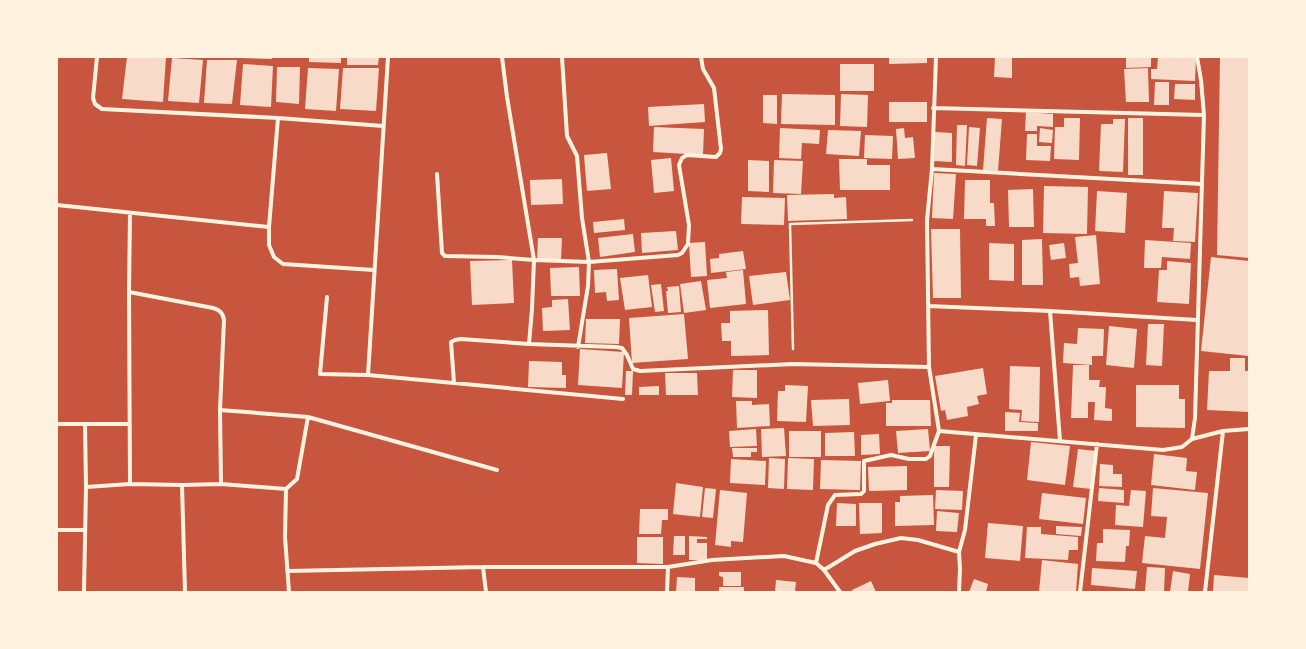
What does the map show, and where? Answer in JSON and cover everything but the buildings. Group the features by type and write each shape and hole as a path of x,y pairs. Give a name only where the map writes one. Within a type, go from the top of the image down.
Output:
{"street":[{"path":"97,57 93,98 95,104 102,109 278,118 383,126"},
{"path":"368,375 388,57"},
{"path":"502,57 508,104 534,260 529,344"},
{"path":"562,57 567,136 577,156 582,218 589,262 588,286 578,347"},
{"path":"437,174 442,253 449,257 497,257 589,262 678,255 682,253 688,244 689,225 679,164 682,158 687,155 716,157 721,149 714,88 703,68 701,57"},
{"path":"816,563 828,505 835,495 861,494 864,491 864,461 891,455 909,459 926,459 930,456 939,431 929,367 927,220 932,169 936,57"},
{"path":"1192,439 1195,418 1204,115 1201,80 1197,57"},
{"path":"933,108 1204,115"},
{"path":"278,118 269,227 269,245 274,257 283,264 374,270"},
{"path":"932,169 1202,184"},
{"path":"57,205 269,227"},
{"path":"130,213 130,484"},
{"path":"129,292 213,308 220,311 224,320 220,410 221,484"},
{"path":"326,297 320,374 368,375 623,399"},
{"path":"928,306 1050,311 1198,320"},
{"path":"1050,311 1060,441"},
{"path":"454,383 451,342 461,339 578,347 622,348 633,368 640,371 794,364 929,367"},
{"path":"220,410 308,417 497,470"},
{"path":"289,592 285,537 286,489 297,479 308,417"},
{"path":"57,424 129,424"},
{"path":"84,592 86,487 85,424"},
{"path":"939,431 1163,450 1182,447 1192,439 1223,431 1249,430"},
{"path":"1205,592 1223,431"},
{"path":"959,592 959,552 965,530 976,435"},
{"path":"1080,592 1097,444"},
{"path":"86,487 130,484 221,484 286,489"},
{"path":"182,485 185,592"},
{"path":"57,530 84,530"},
{"path":"824,570 855,551 875,544 901,538 918,540 959,552"},
{"path":"287,571 483,567 668,567 712,560 784,556 816,563 824,570 840,592"},
{"path":"483,567 486,592"},
{"path":"667,592 668,567"}],"path":[{"path":"794,364 790,224 927,220"}]}
